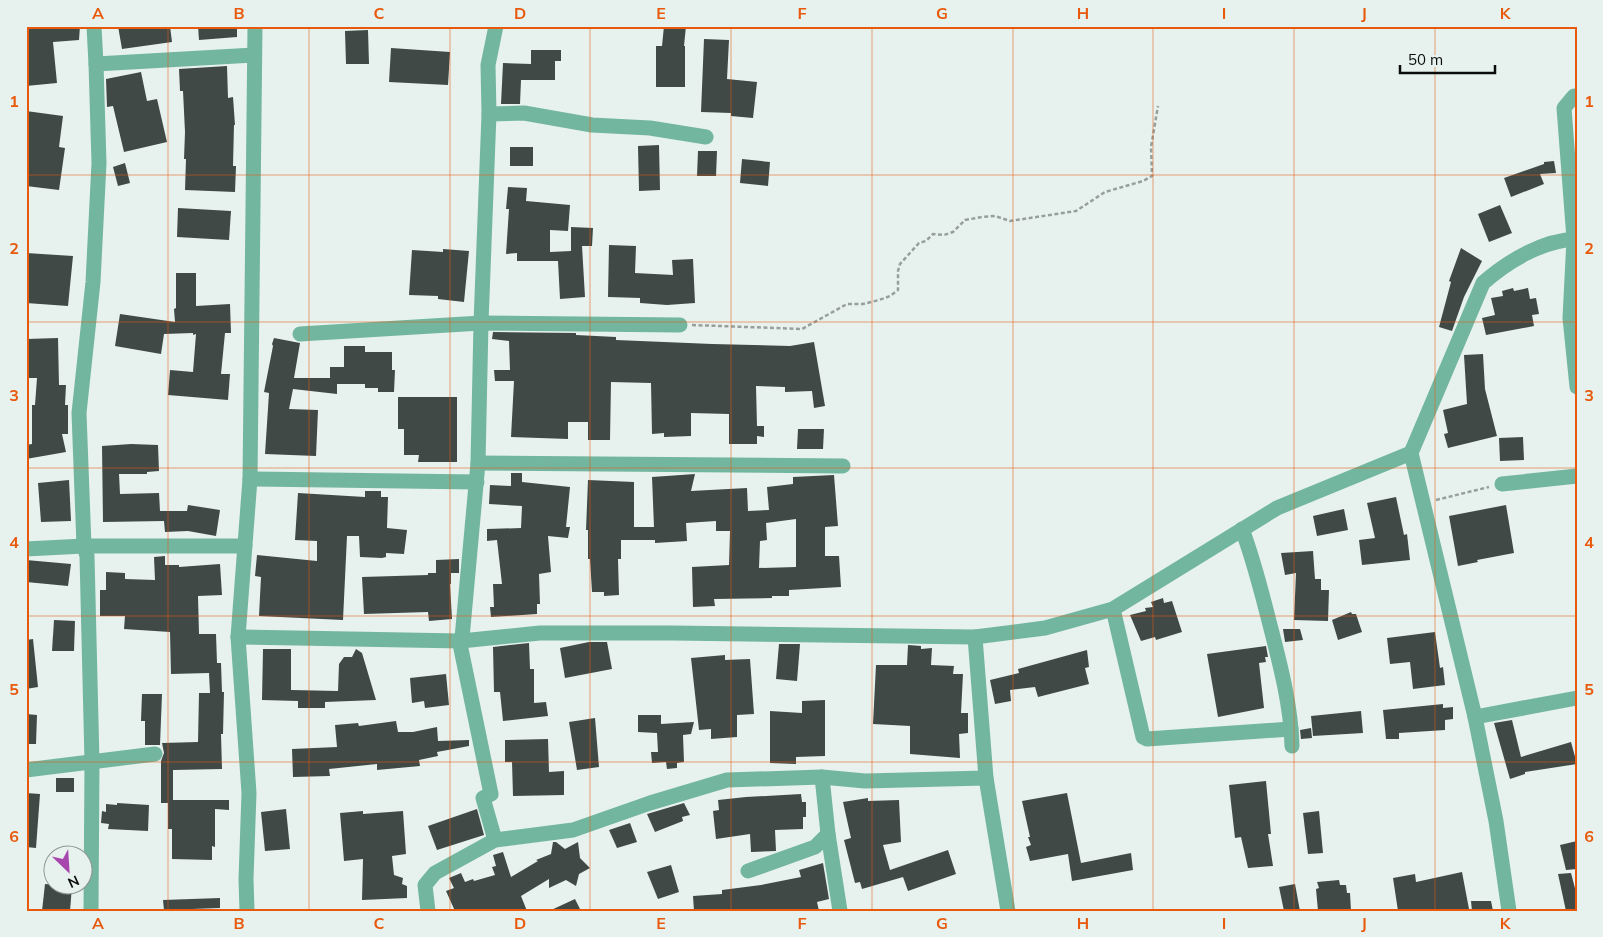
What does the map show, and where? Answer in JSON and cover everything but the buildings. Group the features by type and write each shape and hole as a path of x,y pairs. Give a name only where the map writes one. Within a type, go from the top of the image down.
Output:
{"street":[{"path":"91,911 92,762 87,556 84,546 79,413 93,282 99,163 94,26"},
{"path":"247,911 246,879 249,793 238,637 250,479 255,26"},
{"path":"495,840 483,798 492,794 461,649 461,641 477,482 489,114 488,65 496,26"},
{"path":"96,64 254,55"},
{"path":"1577,96 1574,96 1564,108 1575,239 1570,318 1577,386"},
{"path":"489,114 704,137"},
{"path":"1509,911 1496,821 1475,717 1411,453 1483,283 1498,270 1550,243 1575,239"},
{"path":"300,334 481,323 680,325"},
{"path":"238,637 461,641 540,633 672,632 975,637 1045,628 1113,609 1277,508 1411,453"},
{"path":"478,463 843,466"},
{"path":"1502,484 1577,476"},
{"path":"250,479 477,482"},
{"path":"1242,530 1253,558 1280,661 1292,729 1292,746"},
{"path":"26,549 84,546 245,546"},
{"path":"1113,609 1144,737 1147,739 1292,729"},
{"path":"975,637 986,778 1008,911"},
{"path":"1475,717 1577,698"},
{"path":"26,770 156,754"},
{"path":"428,911 425,885 435,873 495,840 573,830 650,803 727,780 822,777 865,781 986,778"},
{"path":"822,777 828,834 840,911"},
{"path":"748,871 815,847 828,834"}],"path":[{"path":"680,325 802,329 847,304 863,304 890,296 898,290 900,264 919,243 926,241 933,234 944,235 953,232 965,220 995,216 1010,221 1045,214 1062,214 1082,208 1105,192 1152,176 1151,147 1158,106"},
{"path":"1424,502 1502,484"}]}
